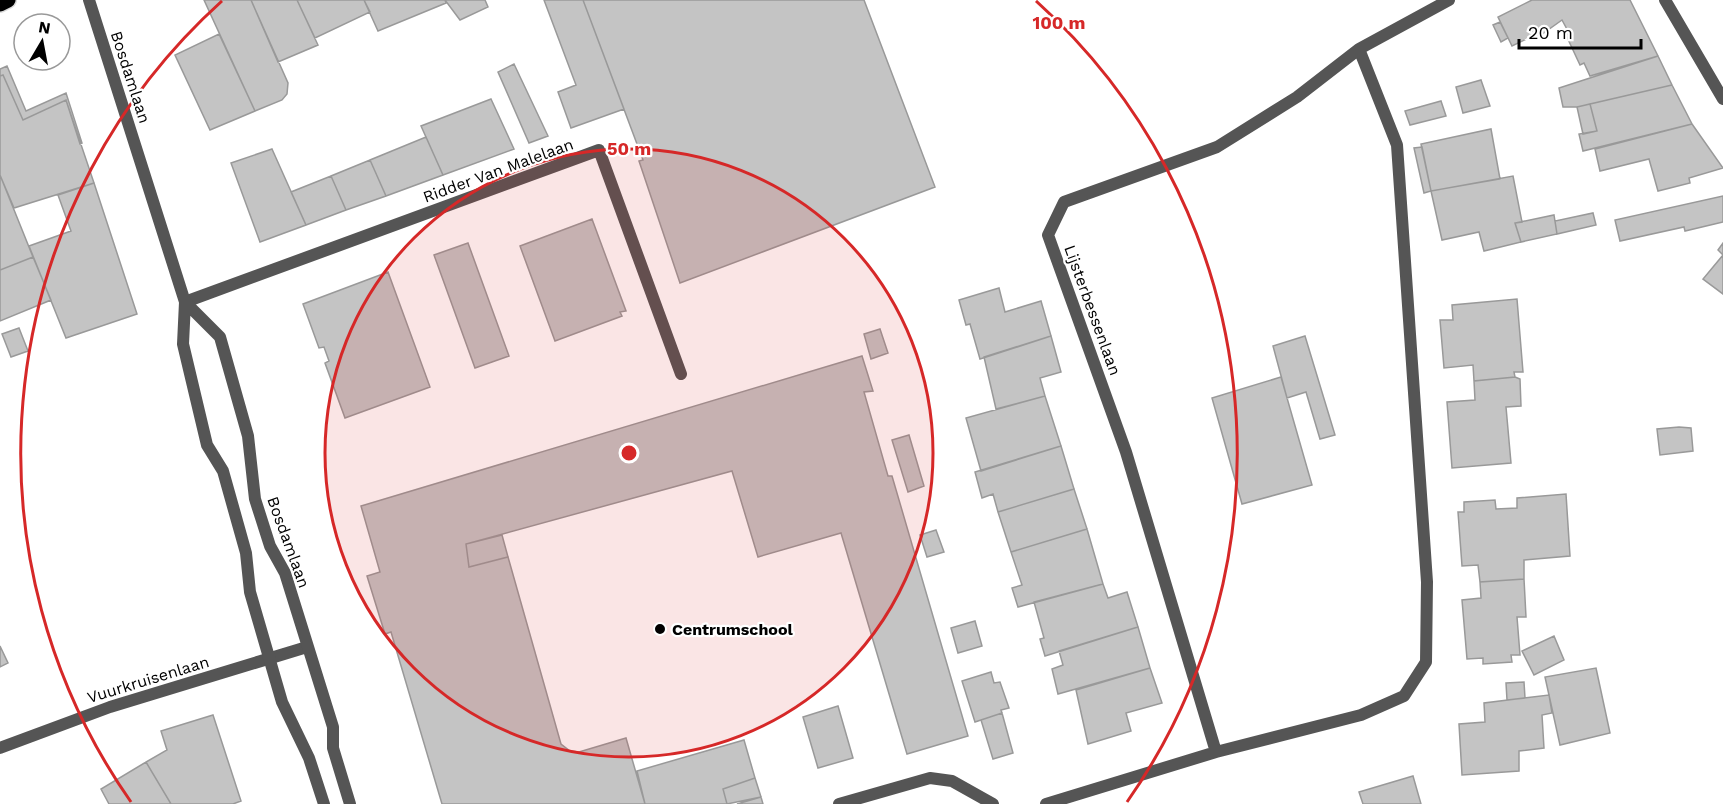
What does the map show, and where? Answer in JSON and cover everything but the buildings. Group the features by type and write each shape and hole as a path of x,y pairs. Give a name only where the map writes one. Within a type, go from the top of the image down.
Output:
{"main road":[{"path":"0,4 8,0"}],"street":[{"name":"Bosdamlaan","path":"89,0 185,302 183,344 207,445 223,471 246,554 250,592 282,702 309,758 324,804"},
{"name":"Lijsterbessenlaan","path":"1216,752 1126,452 1048,235 1064,202 1217,147 1297,97 1359,49 1449,0"},
{"path":"1665,0 1723,99"},
{"path":"1046,804 1216,752 1361,715 1404,696 1426,662 1427,582 1397,145 1359,49"},
{"name":"Ridder Van Malelaan","path":"185,302 598,150 681,374"},
{"name":"Bosdamlaan","path":"185,302 220,337 248,435 255,499 270,546 285,573 333,727 333,748 350,804"},
{"name":"Vuurkruisenlaan","path":"0,748 110,707 307,647"},
{"path":"839,804 930,778 952,781 993,804"}],"place":[{"name":"Centrumschool","path":"660,629"}]}
